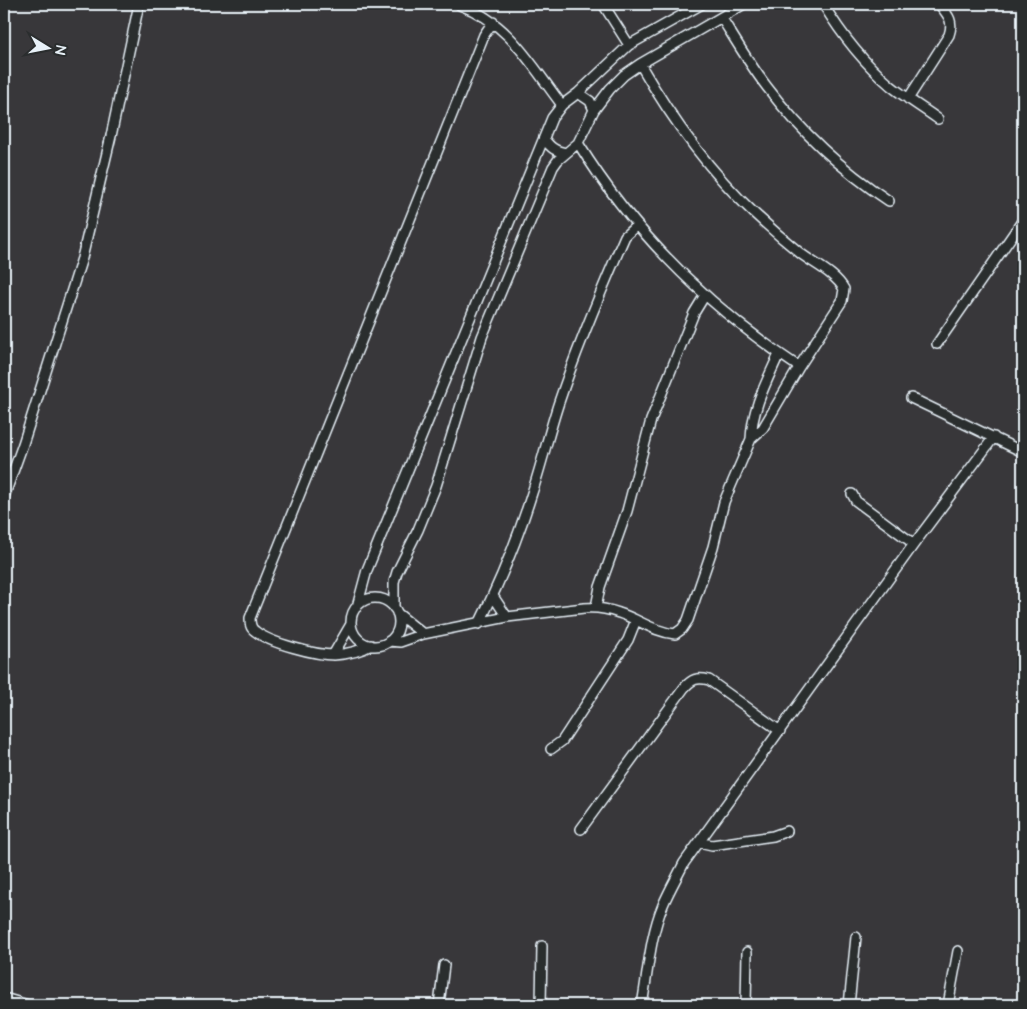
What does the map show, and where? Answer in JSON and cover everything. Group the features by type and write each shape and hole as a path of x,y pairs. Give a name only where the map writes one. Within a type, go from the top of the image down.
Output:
{"street":[{"path":"4,497 26,435 82,258 111,136 139,4"},
{"path":"603,4 629,45"},
{"path":"357,607 367,570 552,118 562,105 578,93 629,45 702,4"},
{"path":"351,624 356,636 365,644 377,646 389,641 398,626 395,611 394,582 436,486 482,337 553,167 578,143 594,110 610,89 624,75 744,4"},
{"path":"822,4 834,22 876,73 938,119"},
{"path":"908,98 952,28 952,19 939,4"},
{"path":"460,5 476,10 493,22 520,48 562,105"},
{"path":"721,17 766,86 797,124 815,143 854,176 889,201"},
{"path":"371,645 358,652 333,655 317,653 290,646 264,636 255,631 251,626 250,618 484,35 493,22"},
{"path":"640,64 711,168 731,190 776,232 799,252 837,279 844,289 842,301 799,367 763,428 751,439"},
{"path":"578,93 590,101 594,110"},
{"path":"544,140 557,152 566,153"},
{"path":"578,143 636,225 666,258 705,295 779,354 799,367"},
{"path":"937,344 1023,220"},
{"path":"479,624 493,596 532,494 558,404 582,334 625,236 636,225"},
{"path":"596,608 600,587 627,512 651,420 694,313 705,295"},
{"path":"389,641 400,642 423,634 507,617 596,608 620,613 667,633 675,634 682,629 688,620 706,570 724,502 751,439 751,423 756,407 779,354"},
{"path":"911,398 1023,452"},
{"path":"642,1005 653,938 663,906 684,863 914,544 994,437"},
{"path":"852,494 856,501 914,544"},
{"path":"493,596 507,617"},
{"path":"333,655 351,624 353,612 361,603 372,598 384,600 423,634"},
{"path":"551,749 562,742 628,640 636,620"},
{"path":"581,829 691,681 700,678 709,680 780,731"},
{"path":"699,842 712,845 773,836 787,831"},
{"path":"849,1005 856,937"},
{"path":"541,1005 542,946"},
{"path":"948,1005 958,951"},
{"path":"746,1005 747,952"},
{"path":"439,1005 444,965"},
{"path":"4,998 28,1005"}]}
